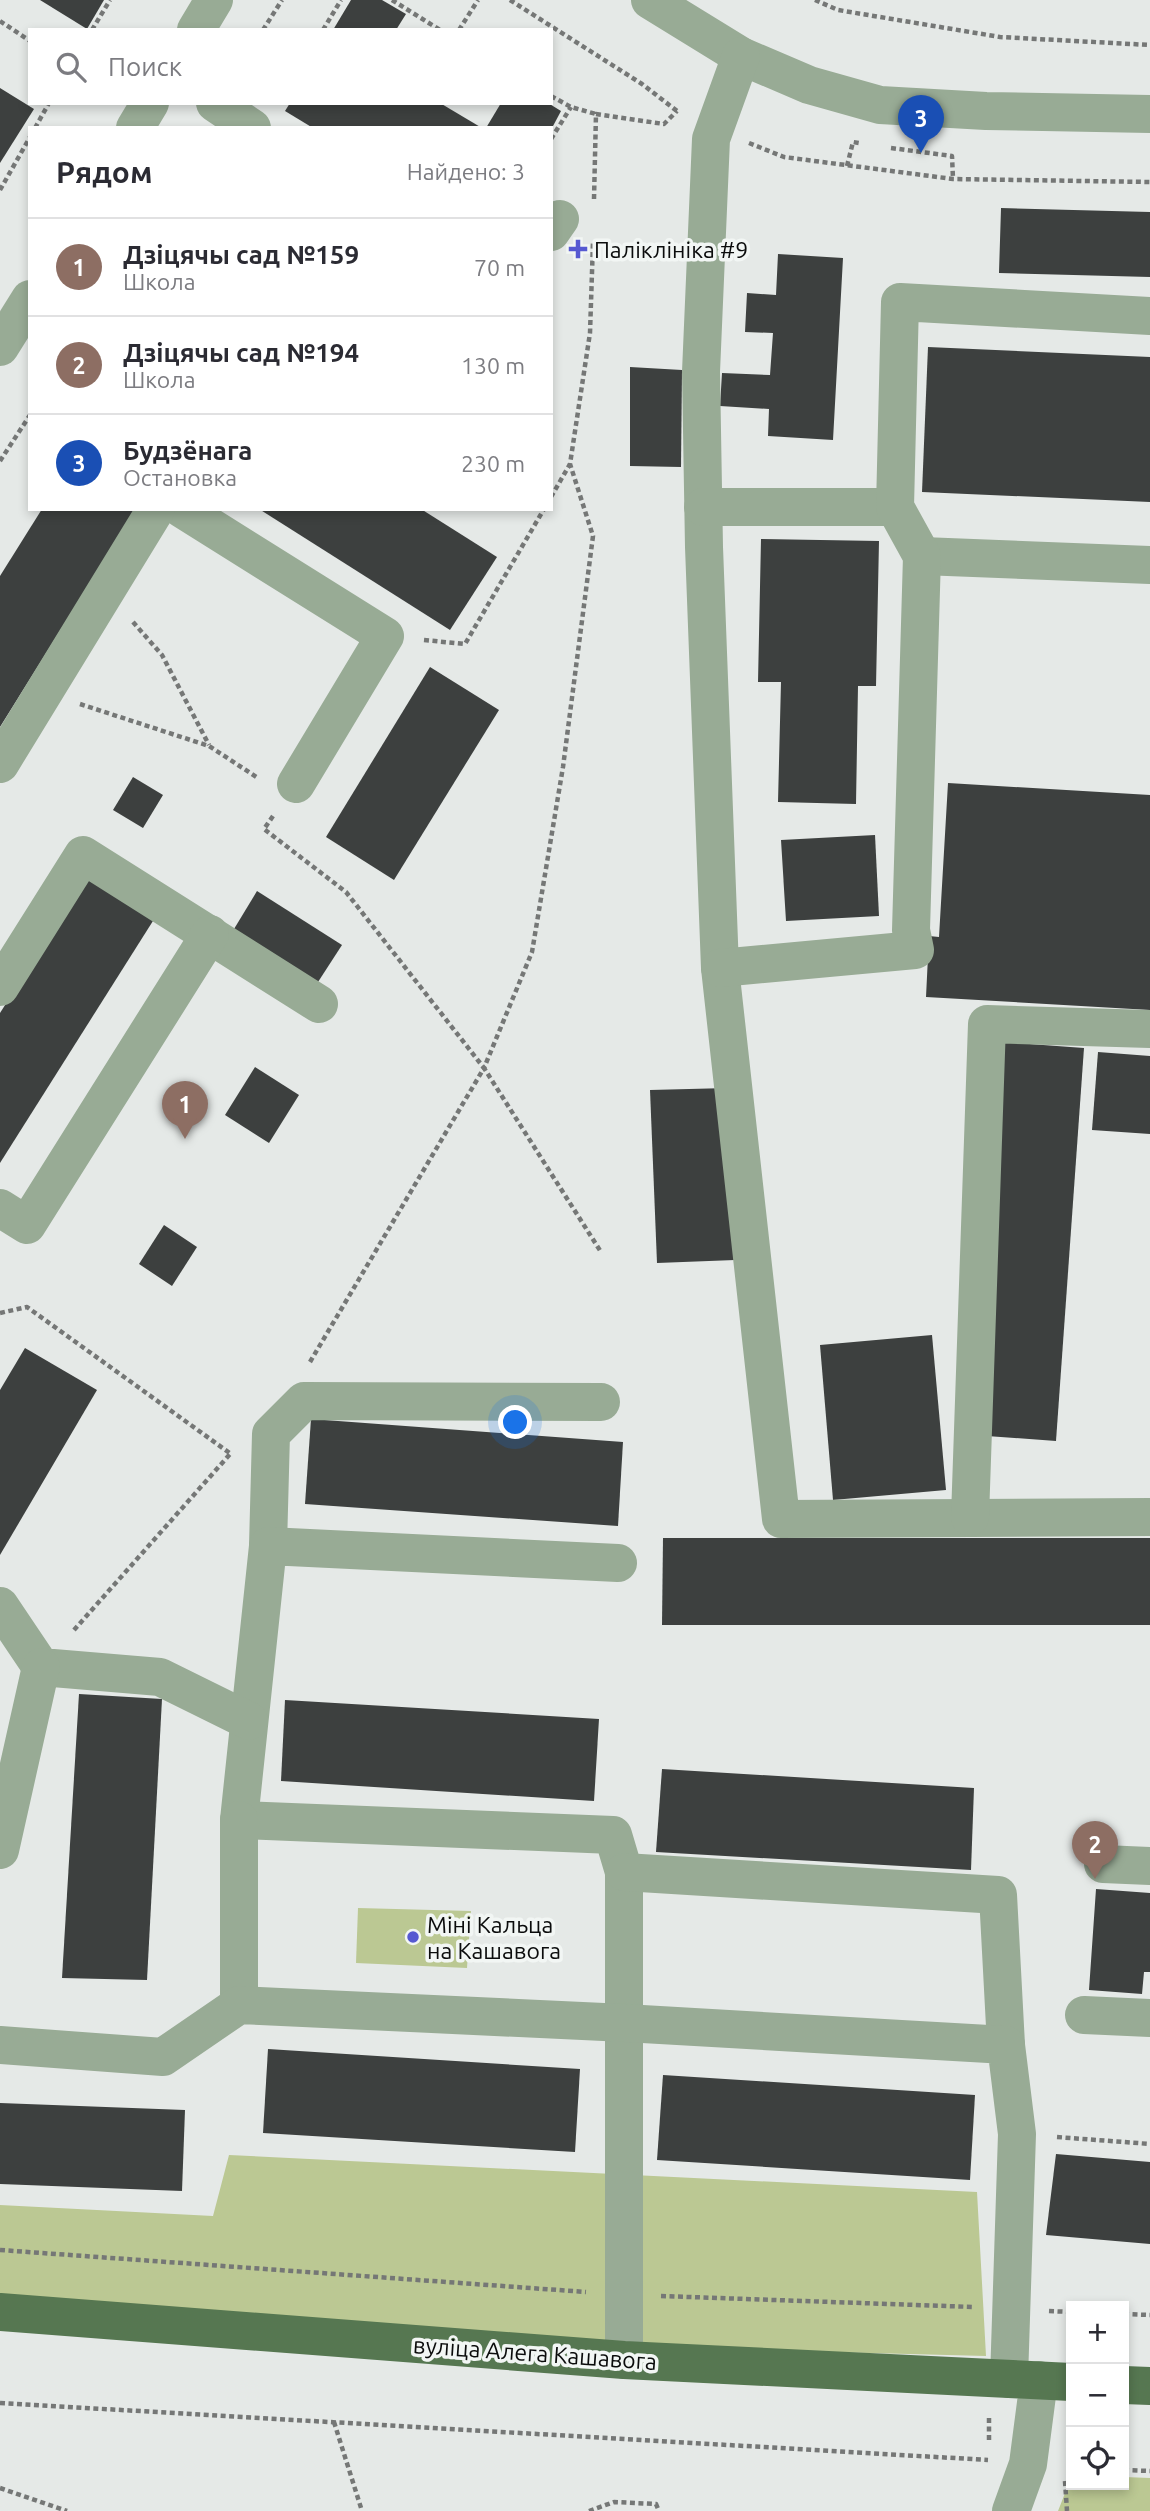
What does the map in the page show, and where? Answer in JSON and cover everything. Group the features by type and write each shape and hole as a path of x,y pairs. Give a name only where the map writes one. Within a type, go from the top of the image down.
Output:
{"main road":[{"name":"вуліца Алега Кашавога","path":"0,2312 624,2360 1040,2380"},
{"path":"1129,2385 1150,2386"}],"street":[{"path":"197,28 214,0"},
{"path":"650,0 741,56 809,85 880,104 986,111 1150,114"},
{"path":"741,56 712,139 701,372 703,507 720,968 781,1519 1150,1517"},
{"path":"136,126 149,105"},
{"path":"218,105 249,126"},
{"path":"0,347 28,302"},
{"path":"720,968 915,950 911,930 922,556 895,507 900,302 1150,316"},
{"path":"703,507 895,507"},
{"path":"0,764 155,511"},
{"path":"185,511 385,636 290,790"},
{"path":"922,556 1150,565"},
{"path":"0,987 83,855 319,1004"},
{"path":"0,1208 27,1225 210,934"},
{"path":"970,1517 987,1024 1150,1029"},
{"path":"239,2005 239,1820 268,1546 271,1434 304,1401 601,1402"},
{"path":"268,1546 618,1563"},
{"path":"0,1606 41,1667 0,1850"},
{"path":"41,1667 160,1677 249,1721"},
{"path":"0,1724 41,1667"},
{"path":"239,1820 613,1835 624,1871 624,2360"},
{"path":"1104,1864 1150,1866"},
{"path":"624,1871 998,1895 1006,2045 1017,2134 1012,2309 1040,2380 1028,2464 1011,2511"},
{"path":"0,2045 163,2057 239,2005 625,2022 1006,2045"},
{"path":"1084,2015 1150,2018"}],"path":[{"path":"93,28 110,0"},
{"path":"264,28 282,0"},
{"path":"324,28 341,0"},
{"path":"392,0 437,28"},
{"path":"460,28 478,0"},
{"path":"510,0 642,84 677,111 784,157 953,179 1150,182"},
{"path":"815,0 838,10 1000,37 1150,46"},
{"path":"0,21 28,40"},
{"path":"553,97 571,107 596,114 663,124 677,111"},
{"path":"36,126 48,105"},
{"path":"553,136 571,107"},
{"path":"594,201 596,114"},
{"path":"0,190 28,141"},
{"path":"847,166 853,142 866,144"},
{"path":"880,146 952,156 953,179"},
{"path":"553,493 570,464 590,333 593,240"},
{"path":"0,461 28,418"},
{"path":"484,1068 532,953 563,767 593,536 570,464"},
{"path":"385,636 465,644 543,511"},
{"path":"107,591 162,655 209,746"},
{"path":"44,693 209,746 290,790 264,829 346,892 484,1068 601,1252"},
{"path":"0,1313 27,1307 231,1453 236,1464"},
{"path":"1073,2138 1150,2144"},
{"path":"0,2250 623,2294 1066,2312"},
{"path":"1129,2314 1150,2315"},
{"path":"0,2403 1064,2466 1067,2511"},
{"path":"334,2422 362,2511"},
{"path":"1129,2470 1150,2471"},
{"path":"0,2488 67,2511"},
{"path":"589,2511 614,2502 656,2504 659,2511"}],"green space":[{"name":"Міні Кальца на Кашавога","path":"358,1908 471,1911 467,1968 356,1963"},
{"path":"229,2155 977,2192 986,2356 710,2349 0,2298 0,2205 213,2216"},
{"path":"1129,2477 1150,2478 1150,2511 1058,2511 1066,2490 1129,2490"}],"building":[{"path":"40,0 104,0 85,28"},
{"path":"351,0 382,0 406,14 397,28 334,28"},
{"path":"0,88 34,109 0,163"},
{"path":"289,105 443,105 479,126 310,126 285,111"},
{"path":"500,105 551,105 561,111 553,126 487,126"},
{"path":"1001,208 1150,212 1150,277 999,273"},
{"path":"778,254 843,258 833,440 768,436 769,409 720,406 722,373 770,375 773,333 745,332 747,293 776,295"},
{"path":"928,347 1150,357 1150,502 922,492"},
{"path":"630,367 682,370 681,467 630,466"},
{"path":"41,511 135,511 0,727 0,576"},
{"path":"262,511 424,511 497,557 450,630"},
{"path":"761,539 879,541 876,686 858,686 856,804 778,802 781,682 758,682"},
{"path":"430,667 499,710 394,880 326,837"},
{"path":"133,777 163,795 143,828 113,810"},
{"path":"948,783 1150,795 1150,1010 926,997 929,936 939,937"},
{"path":"875,835 879,916 786,921 781,840"},
{"path":"91,870 158,913 0,1163 0,1013"},
{"path":"257,891 342,945 318,982 234,929"},
{"path":"1001,1042 1084,1048 1056,1441 973,1435"},
{"path":"1098,1052 1150,1056 1150,1134 1092,1130"},
{"path":"255,1067 299,1095 269,1143 225,1115"},
{"path":"728,1088 735,1260 657,1263 650,1090"},
{"path":"164,1225 197,1247 172,1286 139,1264"},
{"path":"932,1335 946,1490 833,1500 820,1345"},
{"path":"25,1348 97,1390 0,1555 0,1390"},
{"path":"311,1419 623,1442 618,1526 305,1504"},
{"path":"663,1538 1150,1538 1150,1625 662,1625"},
{"path":"79,1694 162,1699 147,1980 62,1978"},
{"path":"285,1700 599,1719 594,1801 281,1781"},
{"path":"662,1769 974,1788 971,1870 656,1852"},
{"path":"1096,1889 1150,1893 1150,1972 1144,1972 1142,1994 1089,1990"},
{"path":"268,2049 580,2069 575,2152 263,2133"},
{"path":"663,2075 975,2095 970,2180 657,2160"},
{"path":"0,2103 185,2110 182,2191 0,2184"},
{"path":"1056,2154 1150,2162 1150,2244 1046,2235"}],"place":[{"name":"Будзёнага","path":"921,153"},
{"name":"Паліклініка #9","path":"578,249"},
{"name":"Дзіцячы сад №159","path":"185,1139"},
{"name":"Дзіцячы сад №194","path":"1095,1879"},
{"name":"Міні Кальца на Кашавога","path":"413,1937"}]}
